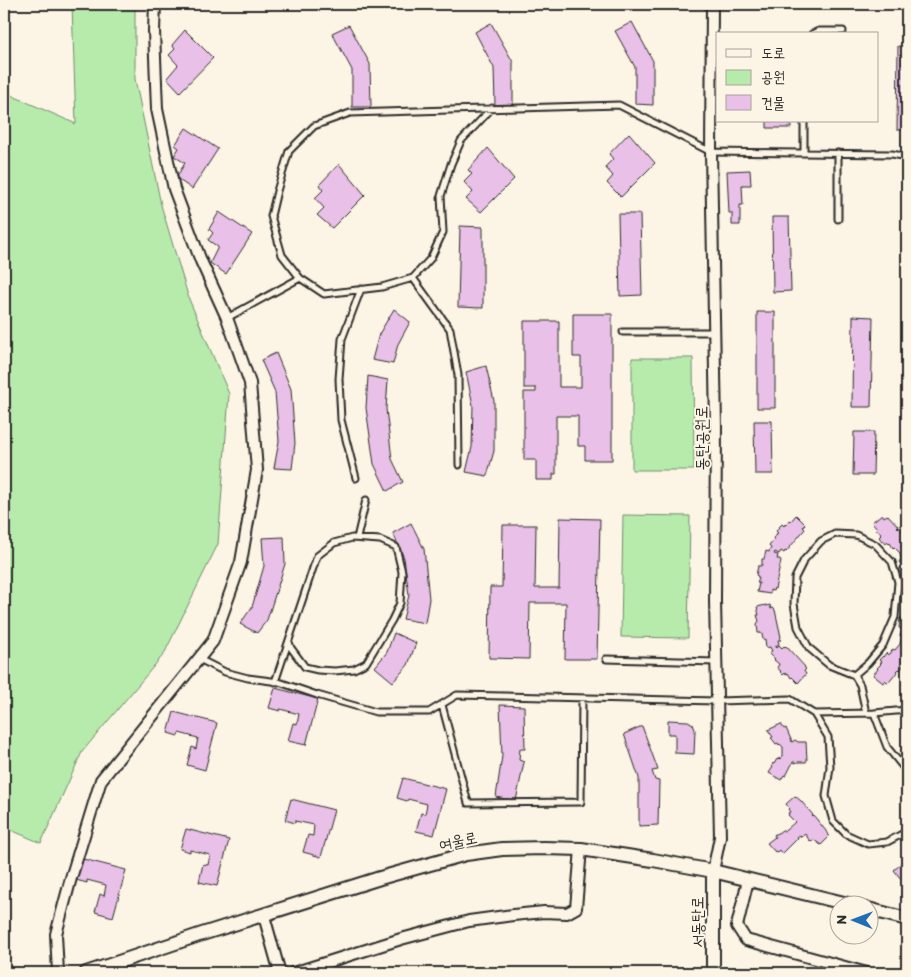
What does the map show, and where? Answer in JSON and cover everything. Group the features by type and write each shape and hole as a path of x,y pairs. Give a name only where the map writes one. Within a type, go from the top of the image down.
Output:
{"street":[{"path":"58,973 56,934 71,878 102,780 213,641 241,562 257,470 250,383 227,318 201,261 174,189 157,109 154,31 155,4"},
{"name":"동탄공원로","path":"712,4 711,152 716,426 715,601 720,837 713,871"},
{"name":"여울로","path":"86,973 380,878 466,854 502,849 544,848 581,850 653,860 713,871 828,899"},
{"path":"293,973 401,939 469,921 544,912 567,913 576,908 581,850"},
{"name":"서동탄로","path":"713,871 713,973"},
{"path":"748,880 737,926 746,940 867,973"},
{"path":"878,912 907,919"},
{"path":"264,916 280,973"}],"lane":[{"path":"816,32 819,30 843,31"},
{"path":"492,108 461,141 451,164 441,196 443,232 431,258 413,278 382,287 324,294 300,278 282,255 271,216 289,151 314,126 350,113 492,108 620,105 711,152 892,154 907,157"},
{"path":"804,122 804,153"},
{"path":"838,153 838,219"},
{"path":"227,318 300,278"},
{"path":"413,278 450,329 458,375 459,465"},
{"path":"356,478 341,420 340,379 342,340 361,289"},
{"path":"623,332 715,332"},
{"path":"357,538 366,500"},
{"path":"854,674 868,663 883,645 895,617 898,582 892,562 875,544 856,536 835,534 820,541 804,560 795,578 794,604 798,627 809,648 829,665 854,674 860,685 866,713"},
{"path":"275,682 288,642 317,556 334,543 352,538 380,540 396,546 402,572 400,603 366,663 354,668 335,671 305,667 290,648 288,642"},
{"path":"199,659 225,672 275,682 376,712 429,712 457,696 717,701 790,699 814,714 828,737 830,767 826,796 833,821 846,834 868,844 887,842 904,833 907,824"},
{"path":"606,659 716,662"},
{"path":"442,704 468,803 581,802 582,698"},
{"path":"814,714 907,710"},
{"path":"874,712 887,748 907,772"}],"green space":[{"path":"72,4 135,4 135,79 161,205 189,299 229,394 218,544 164,654 82,752 41,843 4,827 4,92 76,124"},
{"path":"632,358 693,358 694,470 632,470"},
{"path":"623,515 690,516 688,638 621,637"}],"building":[{"path":"632,22 653,61 653,105 635,104 635,67 615,31"},
{"path":"491,23 513,62 513,106 495,105 494,68 475,32"},
{"path":"349,25 370,64 371,107 352,107 352,70 332,33"},
{"path":"185,30 213,58 180,92 167,78 178,65 169,55 175,49 172,45"},
{"path":"898,46 907,46 907,130 897,130"},
{"path":"767,122 791,122 791,128 767,128"},
{"path":"186,128 218,149 192,189 176,178 185,163 174,156 179,148 175,145"},
{"path":"629,133 655,163 621,197 607,183 613,176 605,167 613,159 609,154"},
{"path":"488,148 514,179 481,212 466,199 473,192 464,182 472,174 468,170"},
{"path":"339,164 365,195 332,228 317,215 324,208 315,198 323,190 319,185"},
{"path":"750,170 751,185 742,185 743,205 740,205 740,225 732,225 732,213 729,213 727,171"},
{"path":"219,212 252,234 226,274 210,263 218,247 208,240 213,233 209,229"},
{"path":"618,214 640,214 642,295 620,296"},
{"path":"772,217 789,217 791,291 773,292"},
{"path":"460,226 483,227 483,308 458,307"},
{"path":"394,309 410,322 398,344 393,364 372,360 379,334"},
{"path":"757,312 775,312 775,408 757,408"},
{"path":"573,314 612,314 612,460 585,460 585,446 578,446 578,416 556,416 556,474 553,474 553,480 536,480 536,460 524,460 524,392 536,392 536,388 524,388 524,321 559,321 559,387 581,387 581,357 573,357"},
{"path":"853,316 873,317 871,407 852,407"},
{"path":"276,353 291,389 295,443 292,469 274,468 279,441 275,392 261,360"},
{"path":"486,366 494,401 494,451 487,476 466,472 472,447 473,405 466,372"},
{"path":"368,376 388,380 386,409 392,459 403,482 387,491 374,464 366,408"},
{"path":"754,421 772,421 773,474 755,474"},
{"path":"854,432 874,432 873,475 853,475"},
{"path":"882,514 884,517 888,515 907,536 907,545 905,546 907,550 907,585 905,585 903,578 900,579 899,569 902,567 899,561 901,561 900,553 890,543 887,542 886,544 882,541 879,537 881,533 872,522"},
{"path":"796,515 805,524 803,527 805,529 786,552 781,551 779,554 775,552 774,554 778,555 777,559 781,561 775,589 773,591 770,590 770,594 757,592 759,578 756,575 758,566 762,565 762,559 764,559 766,551 769,552 771,548 769,546 778,533 776,531 782,524 786,525"},
{"path":"560,518 600,519 597,659 565,659 566,603 530,603 529,659 489,658 490,587 502,587 503,525 536,525 535,588 559,588"},
{"path":"411,523 424,549 429,599 425,623 403,619 409,595 404,558 393,533"},
{"path":"284,537 285,564 267,620 257,633 240,624 252,607 264,566 262,538"},
{"path":"770,605 771,609 775,610 781,637 781,640 778,640 779,644 775,646 776,648 779,645 782,648 786,646 806,669 804,671 806,674 798,683 788,673 783,675 780,672 777,668 779,664 769,653 772,651 770,647 766,648 765,639 763,640 762,634 758,633 757,624 759,621 757,615 759,615 757,607"},
{"path":"907,608 907,661 890,681 887,682 885,680 883,683 873,675 882,662 879,660 886,653 890,654 900,644 902,630 899,628 900,618 904,618"},
{"path":"394,633 416,643 408,665 393,682 375,667 387,652"},
{"path":"275,688 318,699 306,745 288,741 293,723 297,724 299,714 269,708"},
{"path":"500,705 524,706 525,749 520,749 519,760 524,762 516,801 496,797 502,756"},
{"path":"174,712 217,723 205,770 187,765 192,747 196,749 198,738 179,733 178,736 168,733"},
{"path":"668,720 688,721 693,724 695,730 694,754 675,753 675,734 668,734"},
{"path":"781,724 784,729 786,728 792,742 795,740 806,742 807,760 806,762 793,762 786,776 784,775 781,780 769,773 773,763 783,756 783,747 778,743 776,744 768,730"},
{"path":"642,726 658,770 652,771 655,780 659,781 658,825 639,826 639,778 624,734"},
{"path":"403,778 446,789 434,835 416,831 421,813 425,814 427,804 397,798"},
{"path":"795,796 814,816 829,837 821,845 814,840 810,841 805,834 801,837 800,835 782,854 779,850 775,852 767,843 775,837 774,835 782,830 786,830 795,822 788,815 790,812 786,804"},
{"path":"291,799 334,810 321,857 303,852 308,835 313,836 314,825 285,820"},
{"path":"186,829 229,840 217,886 199,882 203,864 208,865 210,855 180,849"},
{"path":"907,858 907,879 906,877 901,879 894,870"},
{"path":"83,859 126,870 113,917 95,912 100,894 104,896 106,885 87,880 87,883 76,880"}]}
